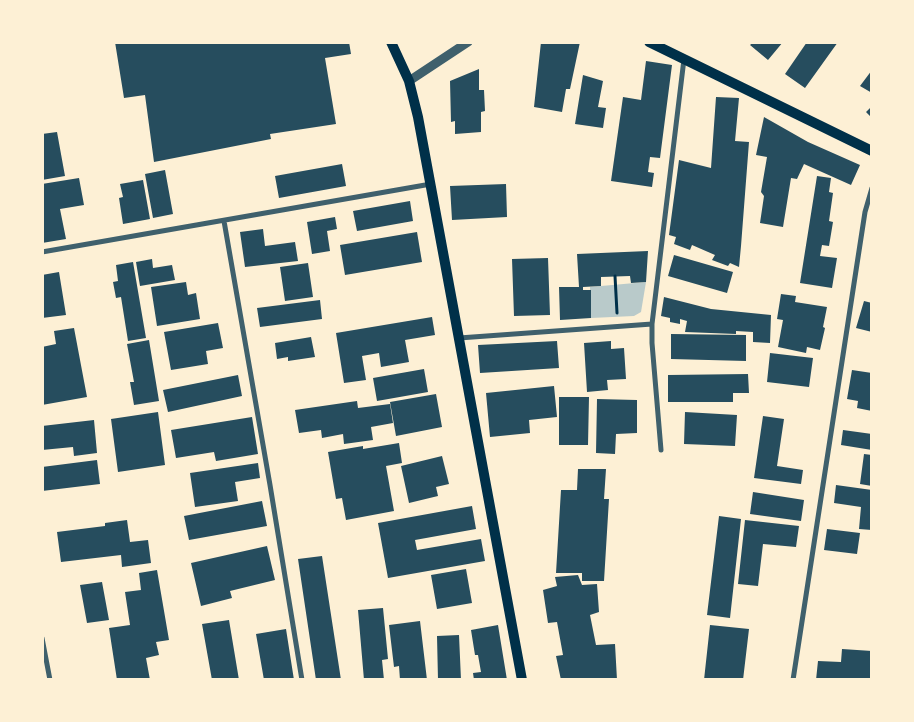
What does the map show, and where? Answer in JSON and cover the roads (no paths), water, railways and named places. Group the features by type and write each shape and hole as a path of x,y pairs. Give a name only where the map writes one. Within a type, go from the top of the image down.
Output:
{"main road":[{"path":"392,42 409,81 418,117 522,680"},
{"path":"649,42 872,151"}],"street":[{"path":"409,81 468,42"},
{"path":"661,450 652,324 684,59"},
{"path":"42,252 431,184"},
{"path":"793,680 865,212 872,188"},
{"path":"224,221 302,680"},
{"path":"459,338 652,324"},
{"path":"42,638 50,680"}]}
